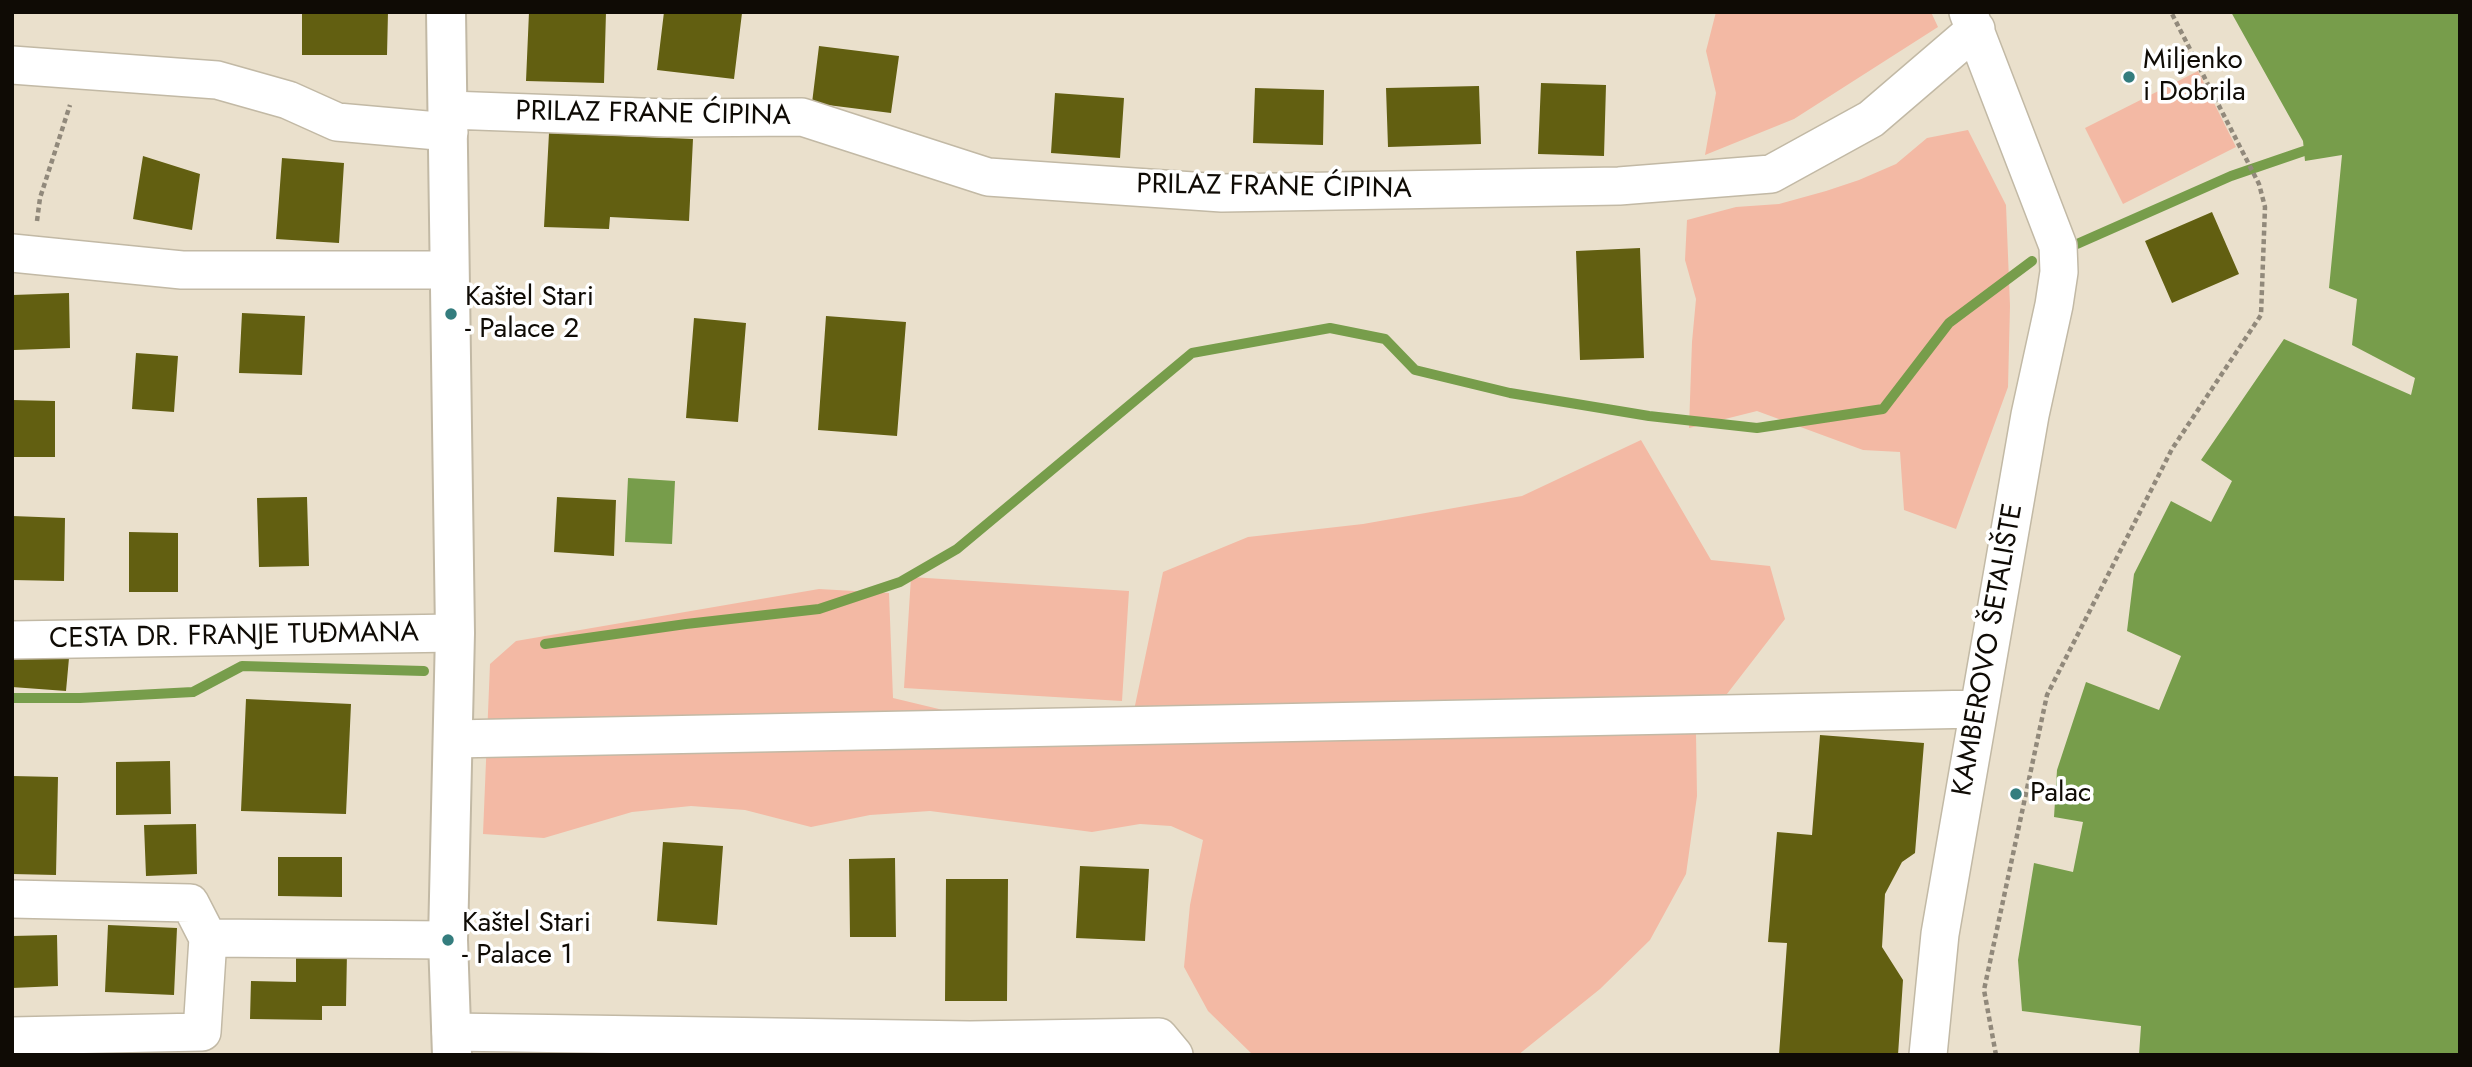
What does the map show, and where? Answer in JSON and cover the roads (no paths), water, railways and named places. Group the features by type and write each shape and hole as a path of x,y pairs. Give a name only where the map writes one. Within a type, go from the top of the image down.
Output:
{"main road":[{"name":"CESTA DR. FRANJE TUĐMANA","path":"446,12 455,633 448,940 451,1043"}],"street":[{"name":"PRILAZ FRANE ĆIPINA","path":"12,65 217,80 288,100 337,122 802,117 988,177 1222,193 1619,186 1771,174 1871,119 1972,21"},
{"name":"KAMBEROVO ŠETALIŠTE","path":"1928,1055 1940,934 2030,415 2059,272 2058,246 1972,21"},
{"path":"22,253 182,270 449,270"},
{"name":"CESTA DR. FRANJE TUĐMANA","path":"12,640 455,633"},
{"path":"453,739 1979,709"},
{"path":"12,899 190,903 208,938 201,1032 12,1036"},
{"path":"208,938 448,940"},
{"path":"451,1043 1160,1037 1174,1055"}],"waterway":[{"path":"2077,244 2231,176 2304,151"},
{"path":"545,644 819,609 900,582 957,549 1192,353 1330,328 1385,339 1415,370 1510,393 1649,416 1757,428 1883,409 1949,323 2032,261"},
{"path":"12,698 80,698 193,692 242,666 424,671"}],"place":[{"name":"Miljenko i Dobrila","path":"2129,77"},
{"name":"Kaštel Stari - Palace 2","path":"451,314"},
{"name":"Palac","path":"2016,794"},
{"name":"Kaštel Stari - Palace 1","path":"448,940"}]}
